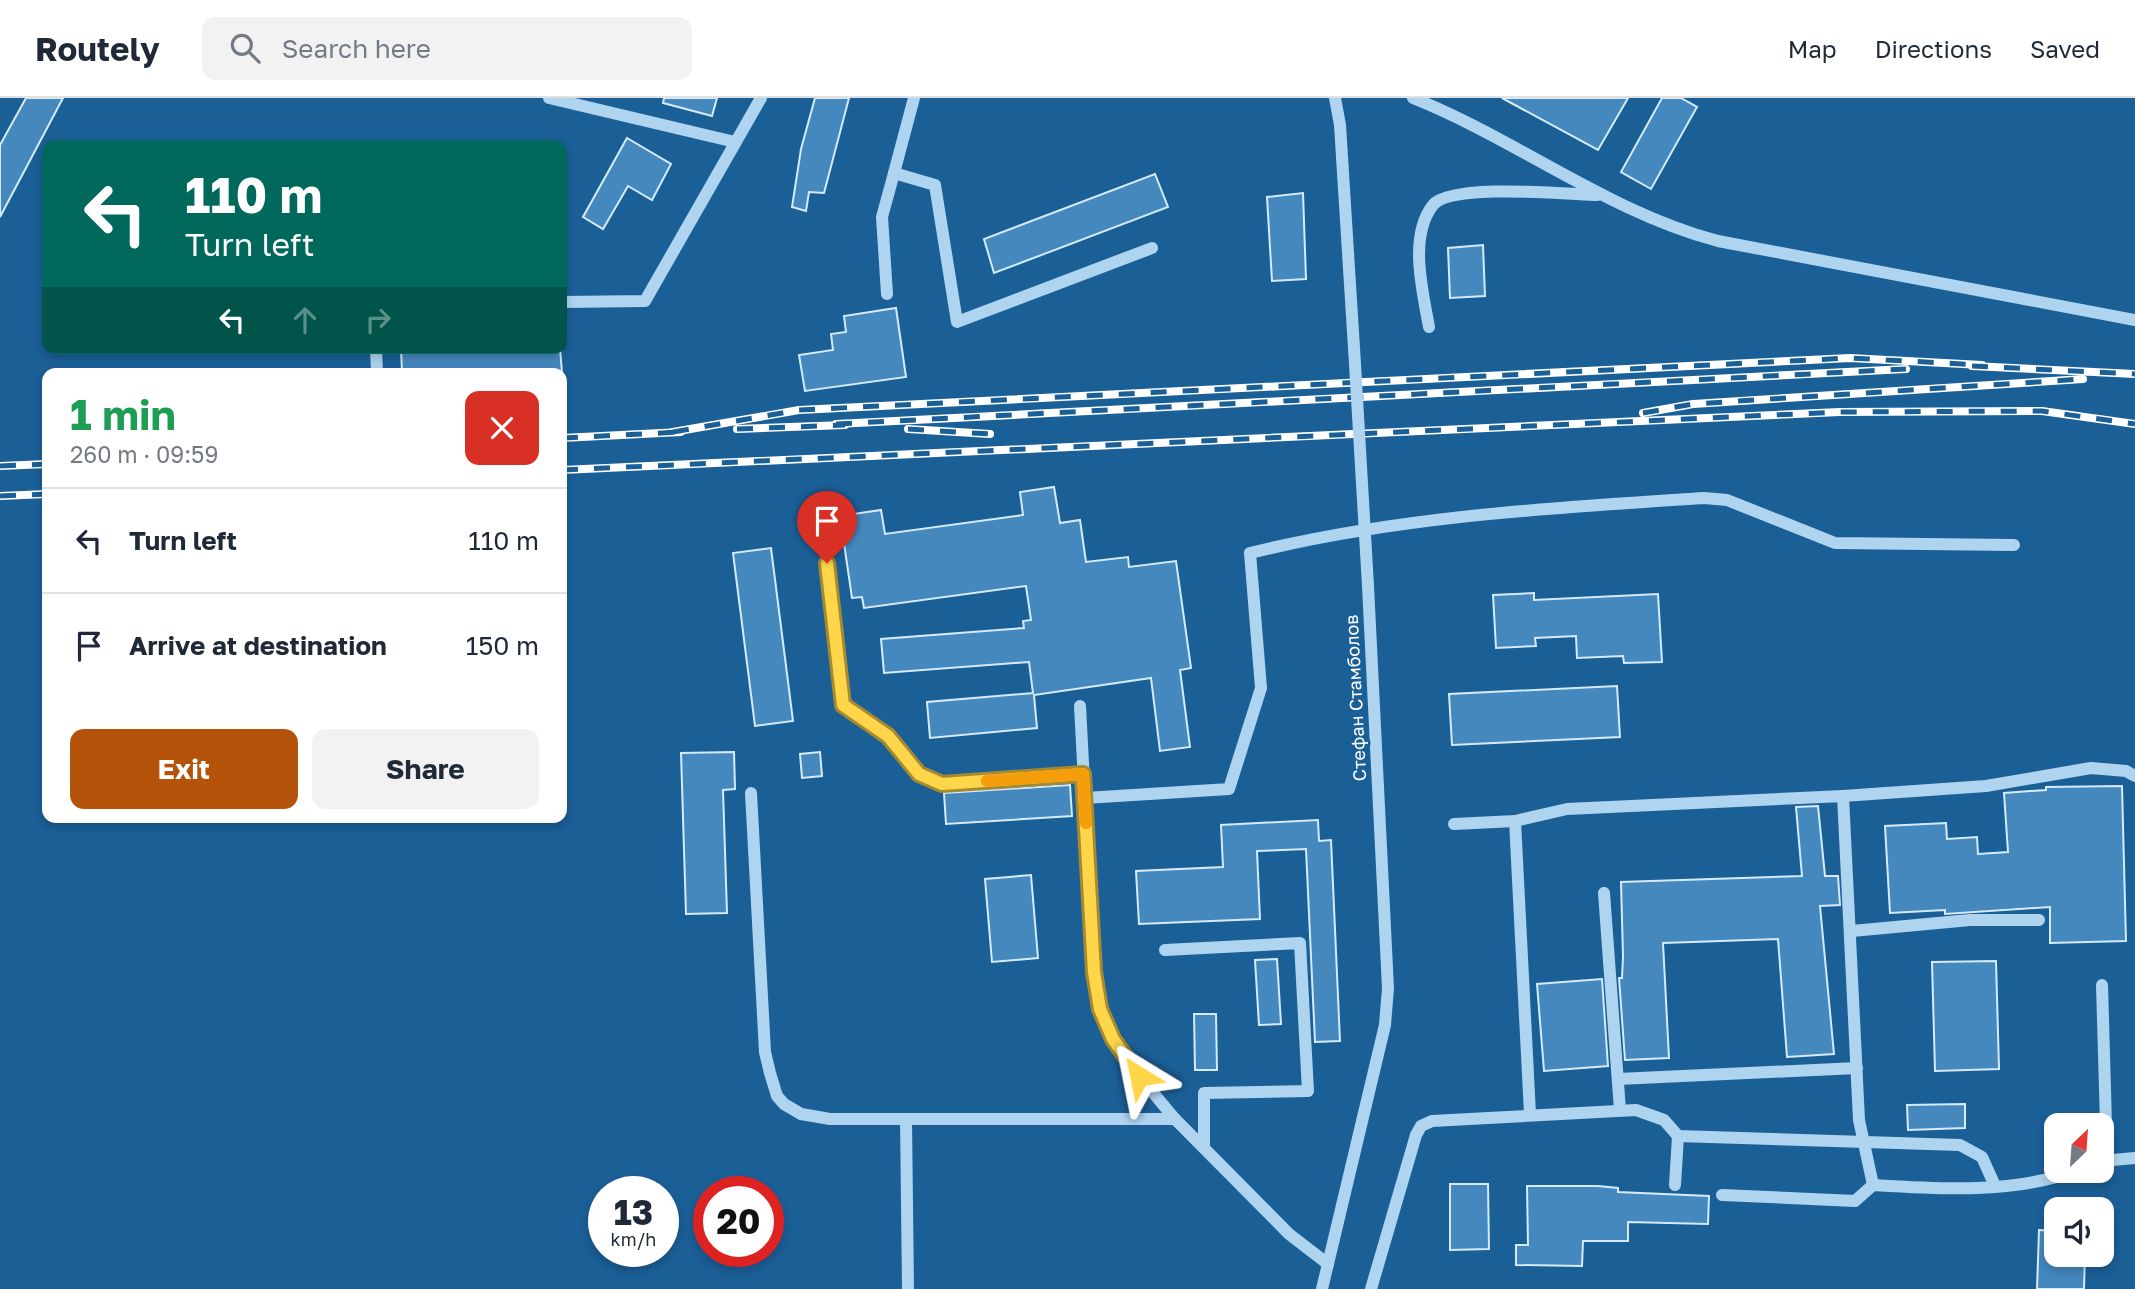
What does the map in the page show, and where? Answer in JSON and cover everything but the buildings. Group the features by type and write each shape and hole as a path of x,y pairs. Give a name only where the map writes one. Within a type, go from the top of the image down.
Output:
{"street":[{"path":"549,98 735,142"},
{"path":"567,302 645,301 761,98"},
{"path":"887,294 882,217 914,98"},
{"name":"Стефан Стамболов","path":"1322,1289 1385,1025 1388,988 1355,364 1340,125 1335,98"},
{"path":"1413,98 1601,195 1680,231 1718,241 2135,320"},
{"path":"894,173 935,185 957,322 1152,248"},
{"path":"1429,327 1420,277 1421,242 1425,219 1434,204 1448,195 1479,192 1601,195"},
{"path":"1085,798 1229,789 1261,688 1250,552 1344,531 1449,517 1704,498 1727,500 1835,543 2014,545"},
{"path":"827,563 843,705 888,736 919,774 942,784 1083,774"},
{"path":"1080,706 1094,972 1100,1009 1113,1039 1175,1119 1289,1234 1328,1264"},
{"path":"1454,824 1515,821 1567,809 1843,796 1986,786 2091,768 2126,771 2135,776"},
{"path":"751,793 765,1052 778,1096 801,1114 814,1118 1175,1119"},
{"path":"1843,796 1862,1142 1873,1185"},
{"path":"1515,821 1530,1114"},
{"path":"1604,893 1620,1110"},
{"path":"1852,931 1994,919 2039,920"},
{"path":"1165,950 1300,943 1308,1091 1204,1093 1204,1147"},
{"path":"2102,985 2103,1113"},
{"path":"1618,1079 1857,1068"},
{"path":"1371,1289 1408,1157 1421,1126 1448,1118 1620,1110 1651,1113 1664,1120 1678,1136 1675,1185"},
{"path":"906,1119 908,1289"},
{"path":"1678,1136 1960,1145 1982,1157 1995,1186"},
{"path":"2114,1159 2135,1158"},
{"path":"1722,1195 1855,1201 1873,1185 1924,1188 1995,1186 2044,1180"}],"railway":[{"path":"673,432 799,410 1850,358 1982,365"},
{"path":"1972,366 2135,374"},
{"path":"836,424 1906,369"},
{"path":"1643,413 1693,404 2083,379"},
{"path":"567,470 1840,412 2042,411 2135,424"},
{"path":"737,429 845,425"},
{"path":"908,429 990,434"},
{"path":"567,438 681,432"},
{"path":"0,466 42,464"},
{"path":"0,496 42,494"}],"slow traffic":[{"path":"987,781 1083,774 1086,823"}],"route":[{"path":"827,563 843,705 868,719 888,736 919,774 942,784 1083,774 1094,972 1100,1009 1113,1039 1139,1076"}]}
